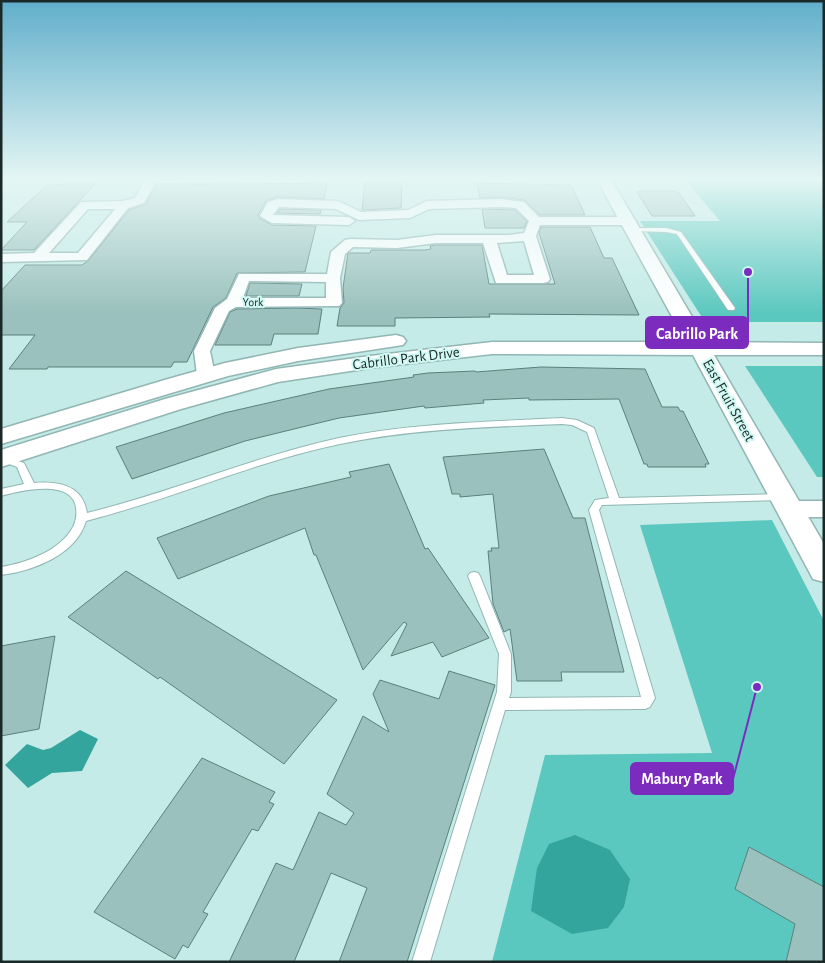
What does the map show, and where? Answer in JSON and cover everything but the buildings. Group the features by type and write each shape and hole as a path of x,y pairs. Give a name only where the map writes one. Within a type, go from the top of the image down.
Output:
{"street":[{"path":"37,258 68,223"},
{"path":"3,260 82,257 110,223"},
{"path":"348,223 344,226 344,234 350,243 397,244 436,239 488,239 529,236"},
{"path":"488,239 501,280 543,279 529,236 534,223"},
{"path":"582,223 632,225"},
{"name":"East Fruit Street","path":"632,225 824,571"},
{"name":"York","path":"333,278 244,277 233,302 334,303 333,278 338,252 350,243"},
{"path":"206,375 202,351 223,308 233,302"},
{"name":"Cabrillo Park Drive","path":"2,454 206,375 265,361 345,346 503,332 824,349"},
{"name":"Cabrillo Park Drive","path":"2,454 173,404 267,379 370,362 492,348 695,341 824,333"},
{"path":"786,503 824,509"}],"lane":[{"path":"632,225 679,233 731,308"},
{"path":"82,518 174,492 310,448 413,430 483,424 562,421 574,422 591,430 615,502"},
{"path":"2,454 21,465 30,486"},
{"path":"1,493 30,486 48,485 64,489 75,496 82,506 82,518 76,531 48,556 28,565 1,571"},
{"path":"500,704 632,704 645,703 648,698 594,510 599,502 786,503"},
{"path":"421,962 504,692 505,654 474,576"}],"shaded area":[{"path":"641,223 824,223 824,322 705,322"},
{"path":"745,366 824,366 824,477 817,477"},
{"path":"772,520 824,621 824,962 492,962 545,755 712,753 640,525"},
{"path":"80,730 98,739 82,771 52,773 28,788 5,765 27,744 43,750 51,748"},
{"path":"575,835 610,850 630,879 624,907 608,928 572,934 531,911 537,868 549,844"}],"place":[{"name":"Cabrillo Park","path":"748,272"},
{"name":"Mabury Park","path":"757,687"}]}
